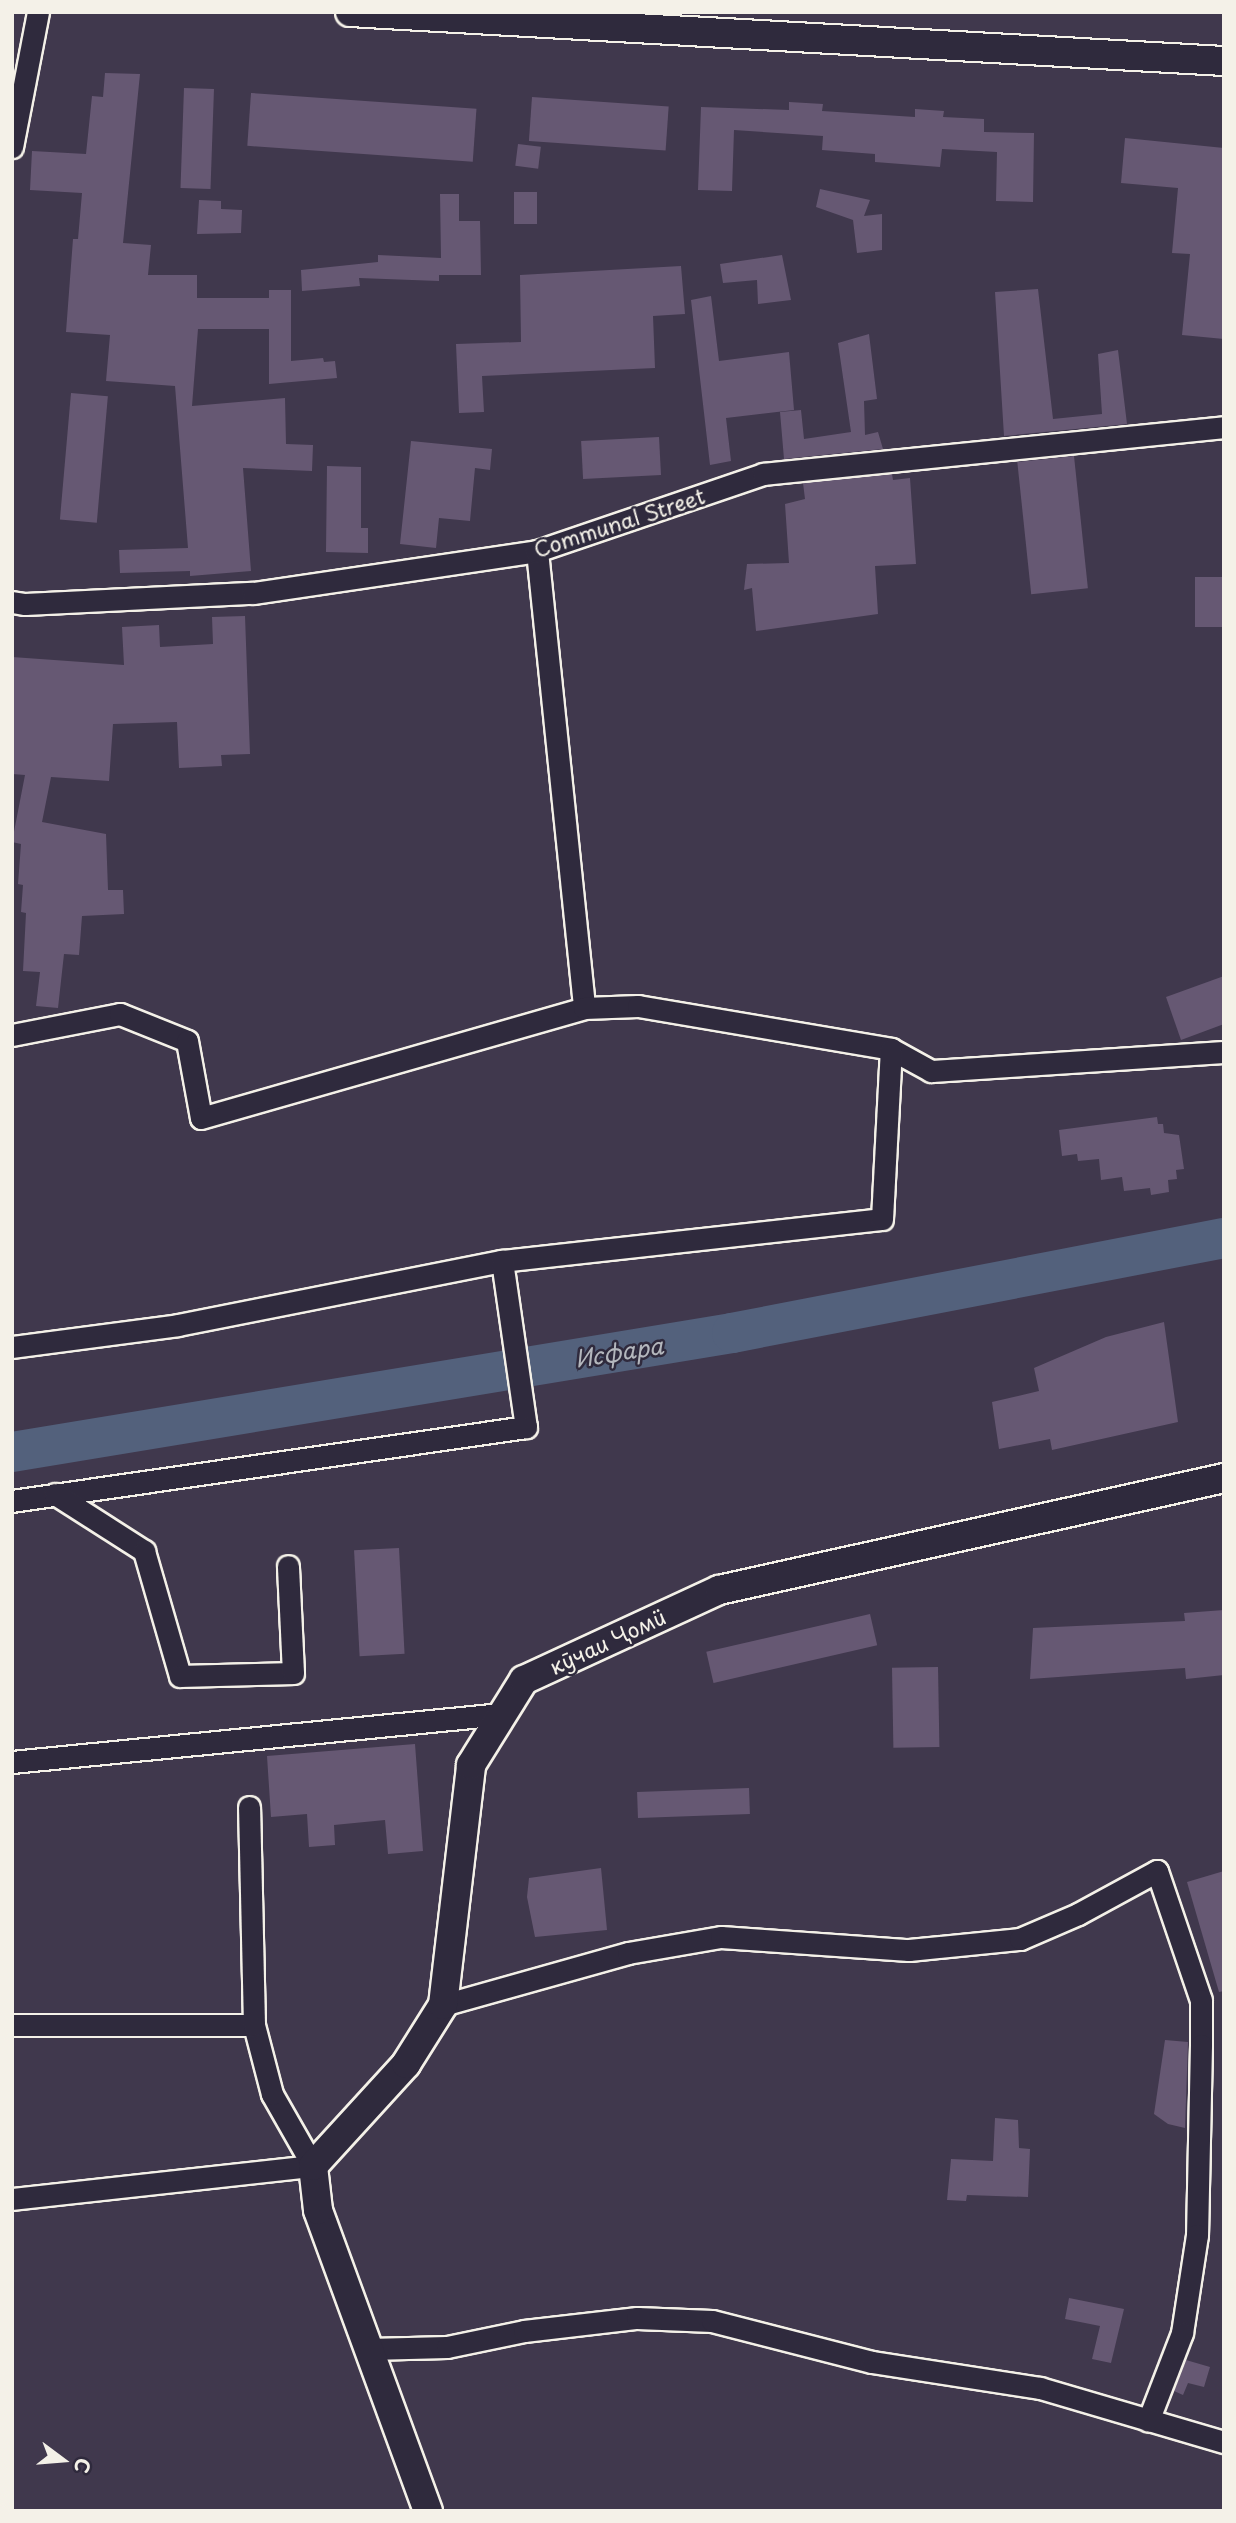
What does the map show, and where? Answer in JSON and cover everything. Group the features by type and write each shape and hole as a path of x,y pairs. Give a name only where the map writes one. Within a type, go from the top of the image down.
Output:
{"main road":[{"path":"350,12 1224,61"},
{"name":"кӯчаи Ҷомӣ","path":"313,2166 406,2064 443,2005 471,1765 524,1679 719,1590 1224,1478"},
{"path":"313,2166 318,2210 428,2511"}],"street":[{"path":"12,147 38,12"},
{"name":"Communal Street","path":"12,602 25,604 253,593 537,551 762,474 1224,427"},
{"path":"537,551 584,1007"},
{"path":"12,1035 120,1014 187,1041 201,1118 584,1007 638,1006 891,1049 931,1071 1224,1052"},
{"path":"12,1347 178,1325 502,1261 882,1219 891,1049"},
{"path":"12,1501 526,1427 502,1261"},
{"path":"55,1494 144,1551 180,1676 293,1673 288,1566"},
{"path":"12,1762 502,1714"},
{"path":"12,2199 313,2166 272,2094 254,2025 249,1807"},
{"path":"443,2005 628,1953 721,1937 909,1950 1020,1939 1078,1914 1157,1871 1201,2000 1201,2045 1197,2235 1182,2333 1148,2421"},
{"path":"12,2025 254,2025"},
{"path":"369,2349 447,2347 524,2331 636,2318 712,2321 872,2362 1040,2388 1224,2442"}],"building":[{"path":"105,73 140,74 123,243 151,245 148,275 197,275 197,298 269,298 269,290 291,290 291,361 323,358 324,362 335,361 337,378 269,384 269,329 198,329 192,406 285,398 286,444 313,445 312,471 243,468 251,571 190,576 190,571 120,573 119,550 188,548 175,386 106,381 110,335 66,332 73,239 78,239 82,193 30,190 32,151 86,154 92,96 103,97"},
{"path":"184,88 214,89 210,189 181,188"},
{"path":"251,93 476,109 473,162 247,146"},
{"path":"532,97 669,107 666,150 529,141"},
{"path":"789,102 823,104 822,111 915,117 915,109 944,111 943,117 984,119 984,132 1034,133 1033,202 996,201 997,152 942,149 940,167 875,162 875,154 822,150 823,136 734,130 732,191 698,190 701,107 789,110"},
{"path":"1125,138 1224,148 1224,339 1182,335 1190,254 1172,253 1178,188 1121,183"},
{"path":"518,144 541,147 538,169 515,166"},
{"path":"820,189 870,200 864,216 882,214 882,250 857,253 853,220 816,207"},
{"path":"514,192 537,192 537,224 514,224"},
{"path":"440,194 459,194 459,221 480,221 481,275 439,275 439,281 359,278 360,286 302,291 301,270 378,262 378,255 441,258"},
{"path":"199,200 221,201 221,209 242,210 241,233 197,234"},
{"path":"782,255 791,300 758,304 757,280 723,283 720,264"},
{"path":"681,266 685,314 653,316 655,368 482,376 484,412 459,413 456,344 521,342 520,275"},
{"path":"1038,289 1053,419 1102,414 1098,354 1118,350 1127,424 1004,436 995,292"},
{"path":"711,296 719,361 789,352 794,410 726,418 731,461 710,465 691,300"},
{"path":"869,334 877,399 864,401 865,435 878,432 883,449 784,459 780,412 801,410 804,439 851,432 838,343"},
{"path":"71,393 108,396 97,523 60,520"},
{"path":"659,437 661,475 583,479 581,441"},
{"path":"411,441 492,449 490,470 475,468 470,521 439,518 436,548 400,544"},
{"path":"1074,456 1088,588 1031,594 1017,462"},
{"path":"327,466 361,467 361,528 368,528 368,553 326,552"},
{"path":"892,474 893,480 910,478 916,564 875,566 878,614 756,631 752,588 744,590 747,564 789,563 785,504 805,499 803,483"},
{"path":"1195,577 1224,577 1224,627 1195,627"},
{"path":"245,616 250,754 221,755 222,766 179,768 177,722 113,724 109,781 51,777 42,822 106,834 108,890 123,890 124,914 82,916 79,955 64,954 58,1008 36,1006 40,972 23,971 26,913 21,912 23,885 18,884 21,844 12,842 25,775 12,774 12,657 124,665 122,627 159,625 160,647 213,644 212,617"},
{"path":"1224,976 1224,1024 1181,1040 1166,997"},
{"path":"1157,1117 1158,1124 1163,1124 1164,1133 1179,1135 1184,1169 1176,1170 1177,1179 1168,1180 1169,1192 1151,1195 1150,1188 1124,1191 1122,1177 1101,1180 1099,1159 1078,1161 1077,1154 1062,1156 1059,1130"},
{"path":"1164,1322 1178,1422 1052,1450 1050,1439 999,1449 992,1402 1039,1391 1034,1368 1106,1337"},
{"path":"399,1548 405,1654 360,1656 354,1550"},
{"path":"1224,1610 1224,1675 1186,1679 1185,1668 1030,1679 1033,1628 1185,1621 1184,1613"},
{"path":"870,1614 877,1645 714,1683 706,1652"},
{"path":"938,1667 939,1747 893,1748 892,1668"},
{"path":"415,1744 423,1851 388,1854 385,1820 334,1825 335,1845 309,1847 307,1814 271,1817 267,1756"},
{"path":"749,1788 750,1814 638,1818 637,1792"},
{"path":"601,1868 607,1930 535,1937 527,1897 529,1878"},
{"path":"1224,1871 1224,1991 1219,1992 1187,1882"},
{"path":"1165,2040 1188,2042 1185,2128 1168,2124 1154,2114"},
{"path":"995,2118 1018,2120 1019,2148 1030,2149 1028,2197 967,2195 966,2201 947,2200 951,2159 993,2161"},
{"path":"1069,2298 1124,2309 1111,2363 1092,2359 1100,2326 1065,2319"},
{"path":"1186,2360 1210,2367 1204,2387 1188,2383 1183,2395 1174,2391"}],"waterway":[{"name":"Исфара","path":"12,1452 732,1333 1224,1238"}]}
